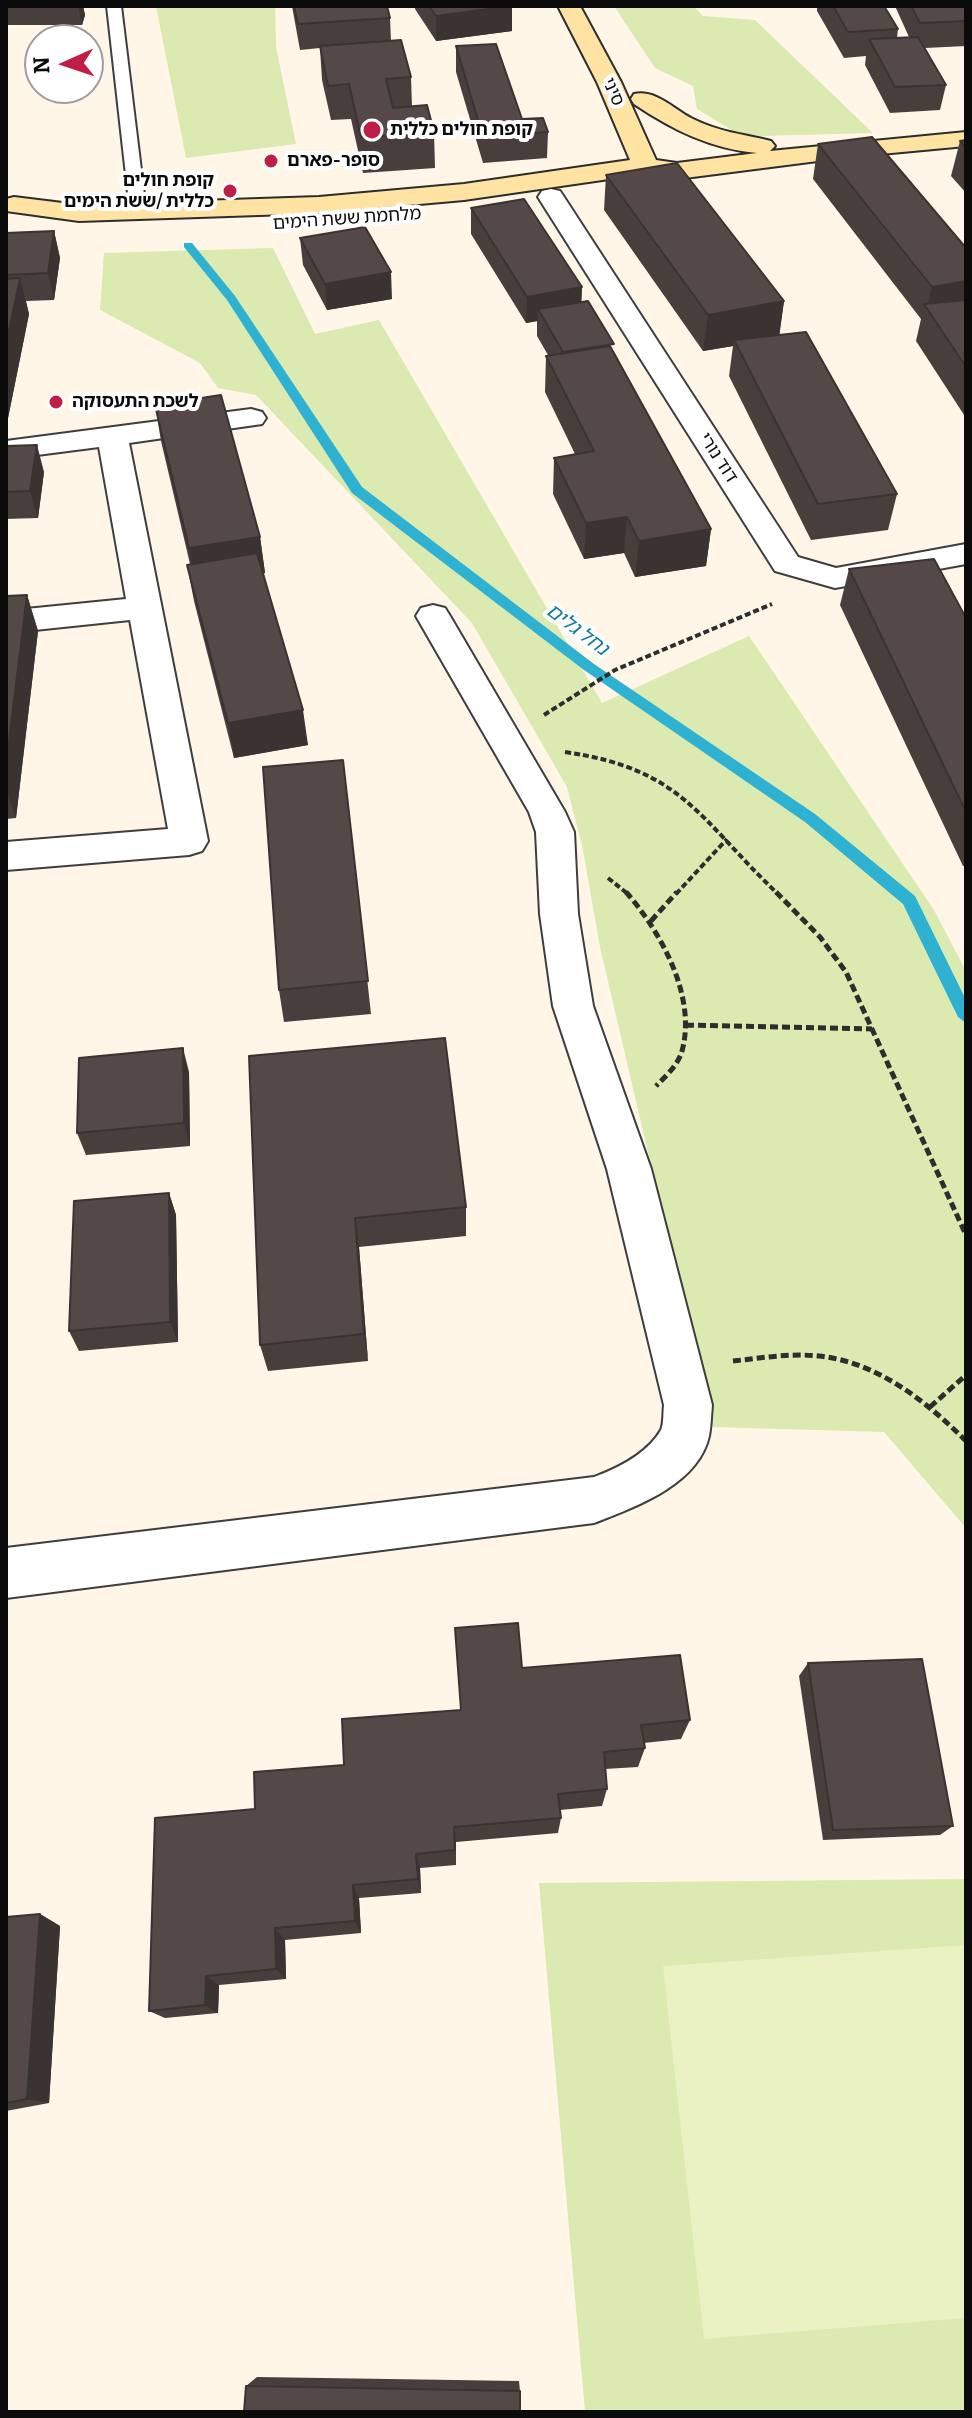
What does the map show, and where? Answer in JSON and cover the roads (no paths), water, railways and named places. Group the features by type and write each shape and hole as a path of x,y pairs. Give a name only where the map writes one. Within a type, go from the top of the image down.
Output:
{"street":[{"name":"סיני","path":"569,6 609,82 648,174"},
{"name":"סיני","path":"592,6 643,99 677,171"},
{"path":"643,99 677,123 724,142 849,149"},
{"name":"מלחמת ששת הימים","path":"10,202 79,213 319,205 648,174 849,149 966,139"},
{"name":"מלחמת ששת הימים","path":"44,233 386,218 476,209 551,197 648,174"},
{"name":"דוד נורי","path":"551,197 786,564 835,578 966,554"},
{"path":"10,202 20,211 22,219 12,235"},
{"path":"6,450 251,418"},
{"path":"6,856 189,841 112,436"},
{"path":"6,622 146,608"},
{"path":"6,1573 594,1500 636,1484 662,1464 685,1437 688,1405 681,1367 629,1169 573,1006 559,914 555,832 547,812 433,616"}],"lane":[{"path":"114,6 138,211"}],"waterway":[{"name":"נחל גלים","path":"188,245 231,298 357,490 589,667 810,818 909,900 966,1017"}],"place":[{"name":"קופת חולים כללית","path":"372,130"},
{"name":"סופר-פארם","path":"271,161"},
{"name":"קופת חולים כללית /ששת הימים","path":"230,191"},
{"name":"לשכת התעסוקה","path":"56,402"}]}
